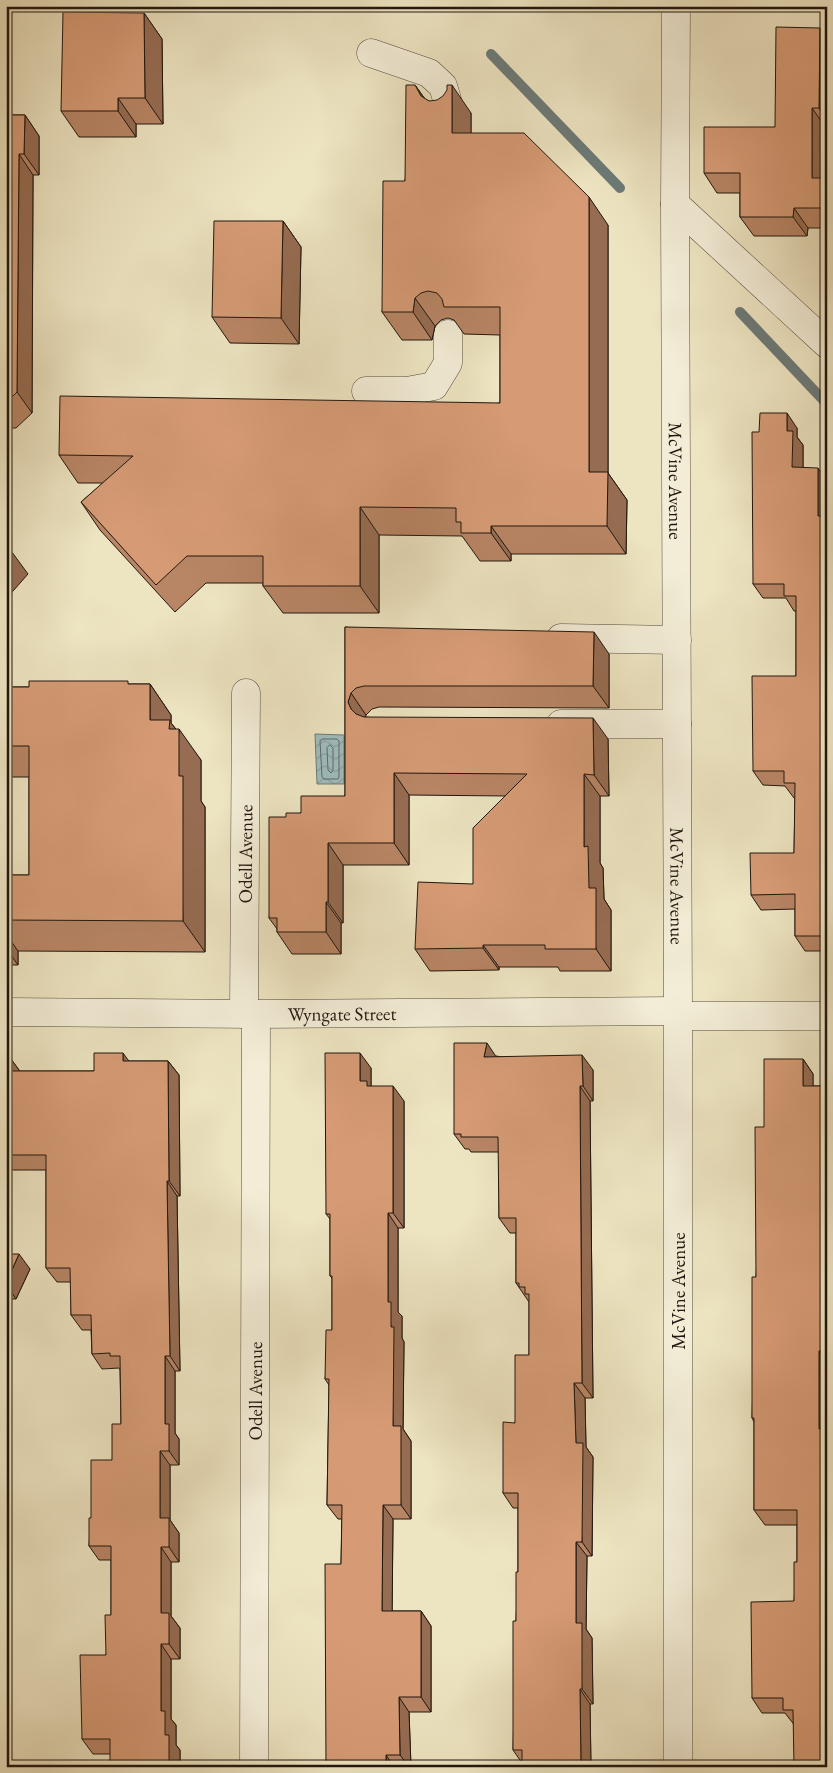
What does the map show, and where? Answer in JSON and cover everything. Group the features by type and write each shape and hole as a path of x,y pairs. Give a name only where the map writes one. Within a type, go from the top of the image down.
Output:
{"street":[{"name":"McVine Avenue","path":"676,6 678,1767"},
{"path":"371,53 429,72 443,86 451,113"},
{"path":"675,204 827,344"},
{"path":"366,391 407,391 434,386 448,363 448,334"},
{"path":"539,637 677,640"},
{"name":"Odell Avenue","path":"246,693 250,1014 254,1767"},
{"path":"538,724 677,724"},
{"name":"Wyngate Street","path":"6,1012 827,1016"}],"water":[{"path":"315,734 344,735 344,784 317,784"}],"building":[{"path":"63,12 144,13 145,98 118,98 118,111 61,111"},
{"path":"776,27 820,28 819,108 812,108 812,178 827,178 827,208 794,208 793,217 740,217 740,173 704,173 704,127 775,127"},
{"path":"406,85 415,85 421,96 429,101 437,100 443,96 447,90 447,85 452,85 452,133 524,133 589,197 589,472 608,472 607,526 491,526 491,533 461,533 461,522 456,522 456,508 360,507 360,586 263,586 263,556 187,556 156,585 81,502 133,456 59,455 60,396 500,403 500,307 444,307 442,299 437,293 428,291 421,293 415,298 413,312 382,312 383,181 405,181"},
{"path":"6,115 25,115 24,154 19,154 17,392 6,403"},
{"path":"214,221 283,221 281,318 212,317"},
{"path":"760,413 787,413 787,431 793,431 792,467 818,468 818,516 827,516 827,936 795,936 795,894 751,895 750,853 794,853 795,783 784,783 784,771 753,771 752,676 796,676 796,596 784,596 784,584 753,584 752,432 759,432"},
{"path":"345,627 594,632 593,686 364,686 356,688 351,693 348,702 356,714 364,717 593,718 594,775 584,774 584,847 588,846 589,888 596,888 596,949 545,949 545,945 483,945 483,948 415,949 418,882 473,884 473,828 527,774 394,773 394,843 328,843 326,932 277,932 277,918 269,918 269,817 286,817 286,813 301,813 301,796 345,796"},
{"path":"29,681 128,681 128,684 150,684 150,720 170,720 169,729 179,729 179,776 183,776 183,921 6,920 6,875 29,875 29,746 6,746 6,687 29,687"},
{"path":"454,1043 487,1043 484,1057 582,1055 583,1086 580,1086 582,1383 574,1383 576,1443 583,1443 582,1542 576,1542 576,1623 582,1623 582,1689 580,1689 581,1767 522,1767 522,1750 513,1750 513,1621 516,1621 516,1572 518,1572 518,1493 503,1493 503,1422 515,1423 515,1355 529,1355 529,1294 525,1294 525,1287 519,1287 519,1283 516,1283 516,1218 499,1218 498,1137 461,1137 461,1134 454,1134"},
{"path":"94,1053 123,1053 123,1061 168,1061 169,1181 167,1181 170,1356 165,1356 165,1424 169,1424 169,1451 160,1451 160,1518 169,1518 169,1547 161,1547 161,1613 169,1613 169,1644 161,1644 161,1711 165,1711 165,1735 169,1735 169,1767 110,1767 110,1739 82,1739 80,1655 106,1655 105,1615 111,1615 111,1546 89,1546 91,1460 112,1460 112,1424 121,1424 120,1356 110,1356 110,1353 92,1354 91,1315 71,1315 70,1268 46,1268 46,1155 6,1155 6,1055 8,1055 8,1071 94,1071"},
{"path":"325,1053 360,1053 360,1081 367,1081 367,1086 393,1086 393,1213 388,1213 388,1302 391,1302 391,1327 394,1327 393,1426 401,1426 401,1505 383,1505 382,1611 421,1611 421,1697 399,1697 400,1755 386,1755 386,1767 326,1767 325,1564 341,1564 342,1505 327,1505 329,1379 325,1379 326,1330 332,1330 332,1276 330,1276 330,1214 326,1214"},
{"path":"764,1059 803,1059 803,1086 827,1086 827,1351 819,1351 819,1429 827,1428 827,1767 794,1767 793,1710 783,1710 783,1698 752,1698 751,1602 794,1601 794,1562 797,1562 797,1510 754,1510 752,1277 756,1277 755,1127 764,1127"},
{"path":"6,1254 19,1254 6,1283"}],"waterway":[{"path":"491,54 620,188"},
{"path":"740,312 827,404"}]}
